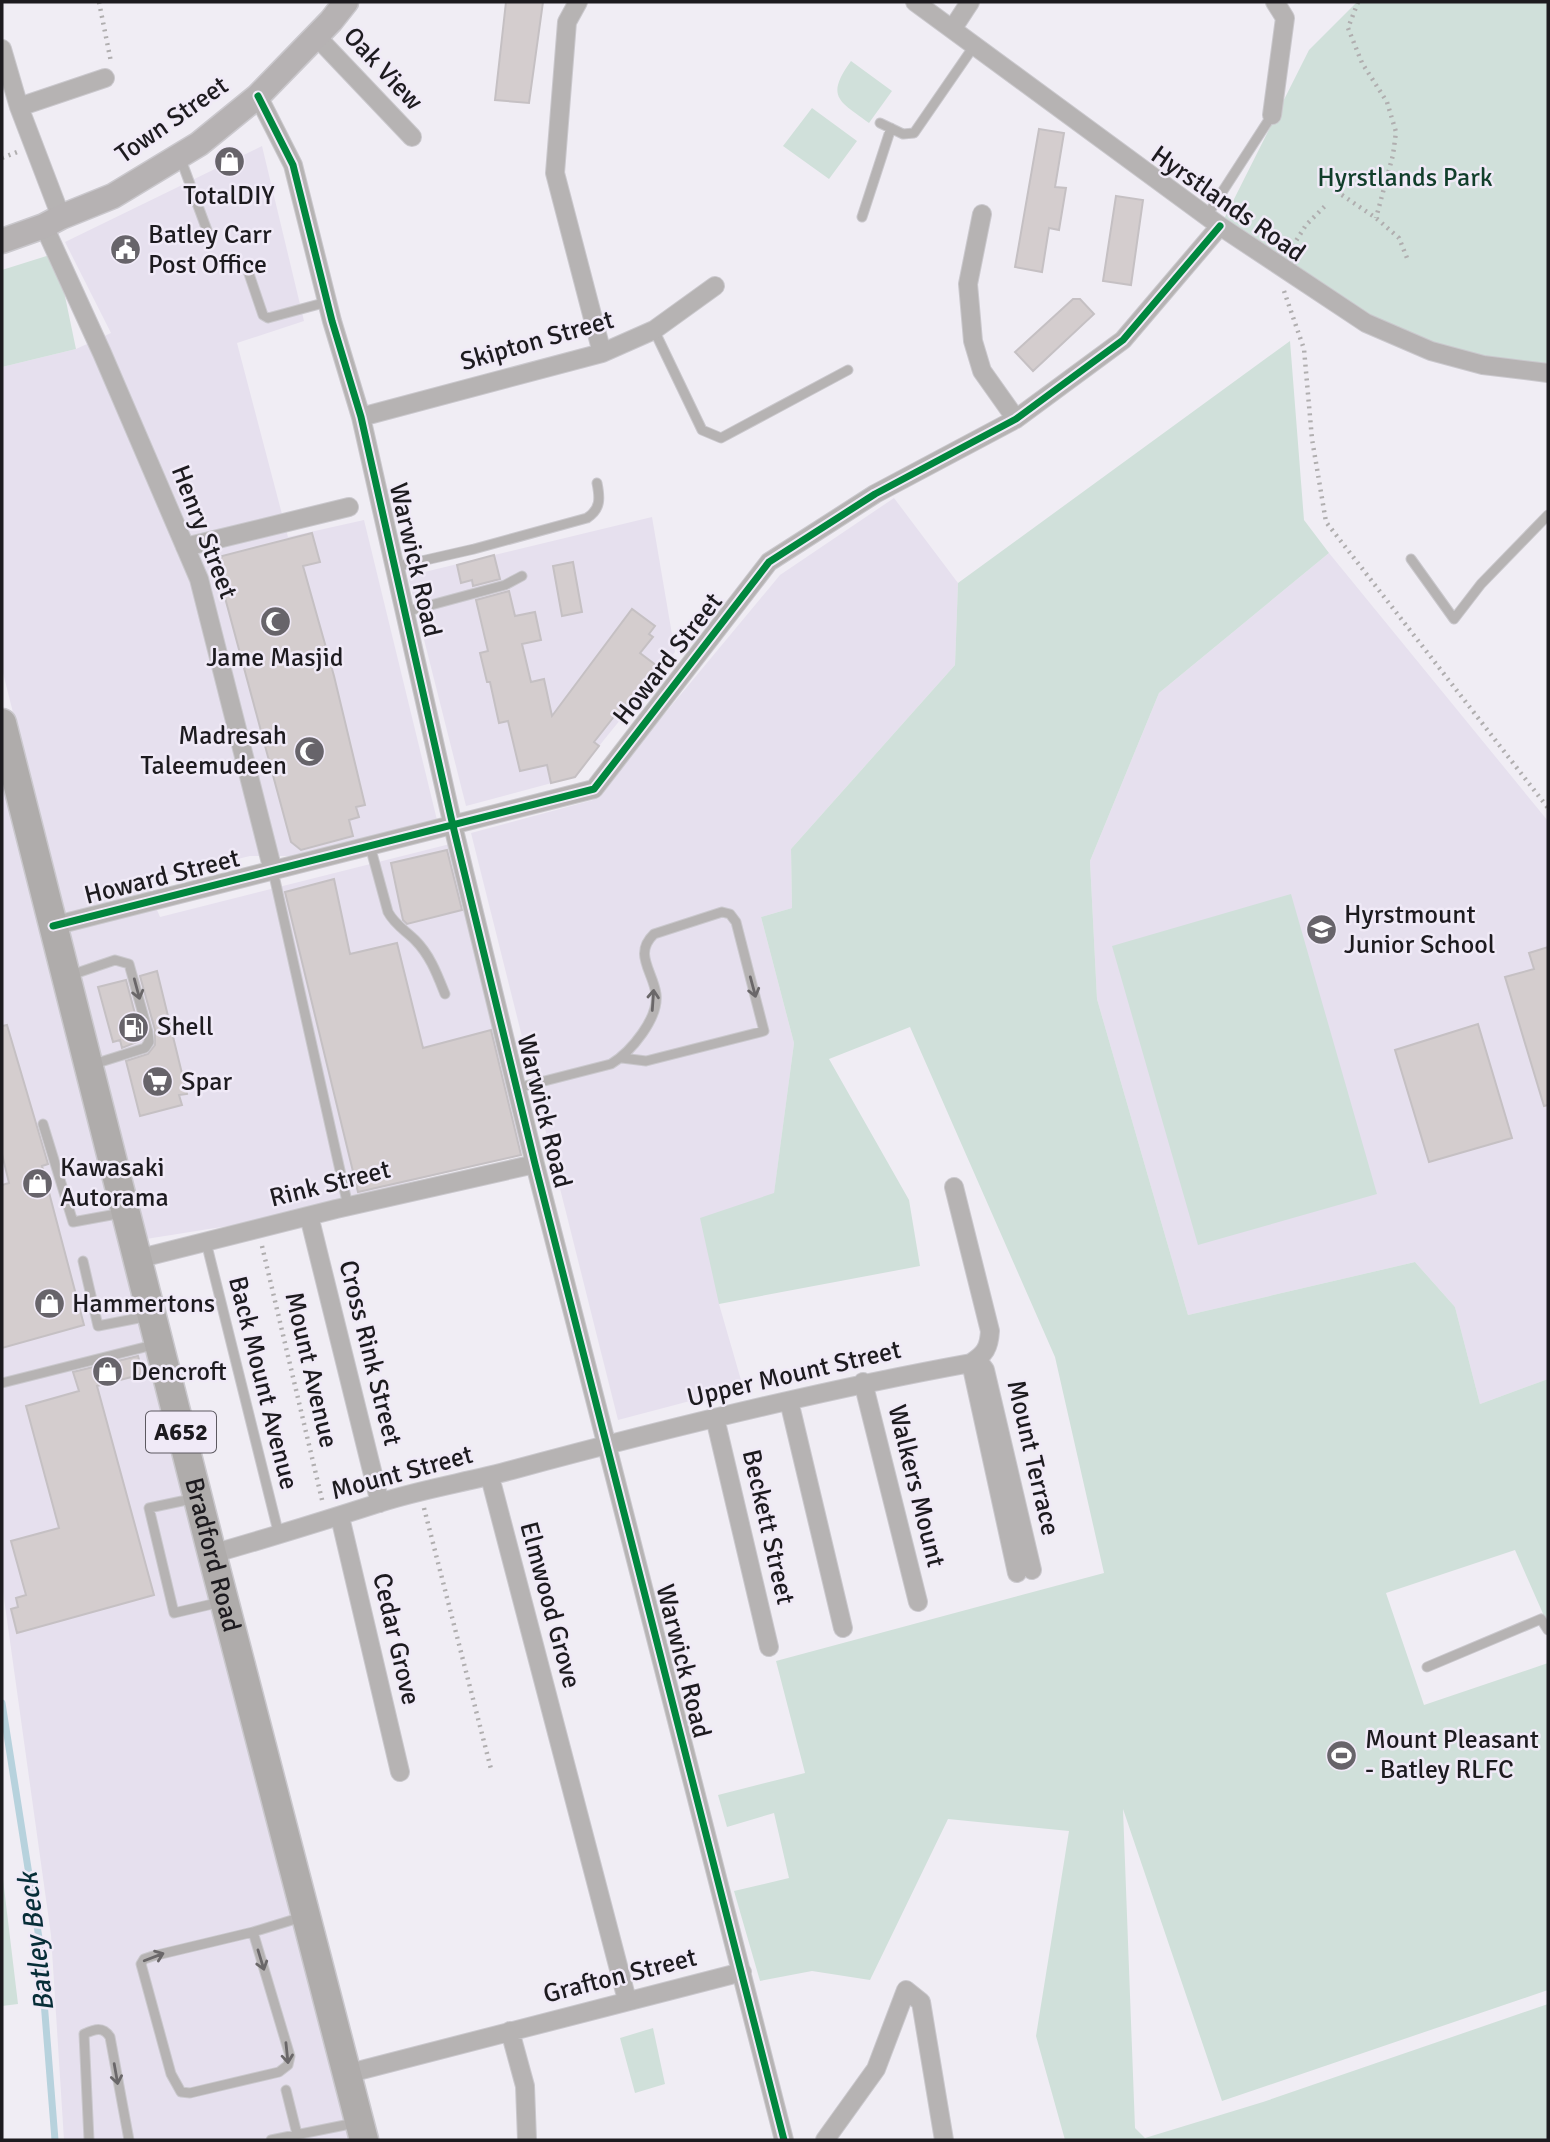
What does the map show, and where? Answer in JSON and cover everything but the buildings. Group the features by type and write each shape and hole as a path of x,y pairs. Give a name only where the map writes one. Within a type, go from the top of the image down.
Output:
{"main road":[{"name":"Bradford Road","path":"2,723 197,1497 362,2131"}],"street":[{"name":"Town Street","path":"2,242 113,196 200,144 258,96 346,2"},
{"path":"578,2 567,22 555,173 602,353"},
{"name":"Hyrstlands Road","path":"915,2 1213,221 1275,265 1366,323 1431,351 1483,365 1548,373"},
{"path":"953,28 970,2"},
{"path":"1272,115 1285,18 1275,2"},
{"name":"Oak View","path":"316,36 412,137"},
{"name":"Henry Street","path":"2,49 52,222 102,353 199,579 273,871"},
{"path":"19,107 105,78"},
{"name":"Warwick Road","path":"258,96 293,165 327,302 362,417 453,825 535,1164 785,2140"},
{"path":"982,214 968,284 973,341 982,371 1016,419"},
{"name":"Howard Street","path":"53,926 594,789 769,562 875,494 1016,419 1123,340 1213,221"},
{"name":"Skipton Street","path":"362,417 602,353 654,330 715,286"},
{"path":"186,547 349,507"},
{"name":"Rink Street","path":"137,1259 348,1206 535,1164"},
{"name":"Mount Terrace","path":"954,1186 990,1331 978,1357 985,1370 1025,1572"},
{"name":"Cross Rink Street","path":"309,1216 380,1503"},
{"name":"Upper Mount Street","path":"606,1445 863,1382 978,1357"},
{"name":"Walkers Mount","path":"863,1382 918,1601"},
{"path":"789,1401 843,1628"},
{"name":"Beckett Street","path":"715,1418 769,1647"},
{"name":"Mount Street","path":"212,1554 380,1503 490,1477 606,1445"},
{"name":"Elmwood Grove","path":"490,1477 627,2000"},
{"name":"Cedar Grove","path":"333,1519 400,1772"},
{"name":"Grafton Street","path":"346,2074 742,1972"},
{"path":"825,2140 876,2069 906,1990 921,2002 944,2140"},
{"path":"510,2031 524,2086 527,2140"}],"lane":[{"path":"880,123 904,134 914,133 974,46"},
{"path":"1213,221 1272,115"},
{"path":"862,217 891,128"},
{"path":"180,156 208,233"},
{"path":"247,268 263,314 268,318 327,302"},
{"path":"654,330 702,430 721,438 848,370"},
{"path":"395,567 587,518 595,513 599,505 597,483"},
{"path":"1411,559 1454,619 1481,584 1548,515"},
{"path":"405,612 505,585 522,576"},
{"path":"370,846 393,922 416,940 426,953 434,965 444,994"},
{"path":"273,871 348,1206"},
{"path":"517,1088 611,1064 622,1058 649,1024 656,995 643,956 647,940 654,934 723,912 730,914 736,922 764,1031 646,1062 622,1058"},
{"path":"66,977 114,960 129,964 148,1032 149,1042 145,1048 89,1066"},
{"path":"634,1043 646,1062"},
{"path":"43,1124 73,1222 125,1212"},
{"name":"Back Mount Avenue","path":"206,1242 279,1535"},
{"path":"83,1261 98,1326 151,1315"},
{"path":"2,1383 158,1344"},
{"path":"197,1497 149,1508 174,1613 224,1601"},
{"path":"1427,1667 1541,1619 1548,1630"},
{"path":"253,1932 290,2056 288,2065 279,2072 190,2093 181,2092 171,2074 141,1964 153,1956 306,1916"},
{"path":"89,2140 84,2034 100,2029 106,2031 110,2037 129,2140"},
{"path":"286,2090 297,2134"},
{"path":"271,2140 297,2134 362,2131"}],"path":[{"path":"99,2 112,60 105,78"},
{"path":"1358,2 1348,28 1362,63 1387,102 1396,132 1393,155 1376,218"},
{"path":"1336,191 1376,218 1399,238 1407,258"},
{"path":"1325,206 1306,225 1275,265 1304,349 1312,439 1326,522 1548,808"},
{"path":"420,1493 491,1769"}],"shaded area":[{"path":"262,146 304,321 237,343 288,537 364,520 437,820 291,856 250,856 145,881 160,917 450,844 524,1152 259,1221 146,1239 2,669 2,367 76,349 111,333 65,242"},
{"path":"894,498 958,583 955,665 791,849 792,908 761,917 794,1043 774,1194 719,1304 743,1387 618,1420 471,833 593,800 780,575"},
{"path":"652,517 675,652 574,777 466,806 408,576"},
{"name":"Hyrstmount Junior School","path":"1329,553 1548,821 1548,1379 1480,1404 1455,1307 1415,1262 1188,1315 1097,999 1090,861 1159,693"},
{"path":"2,723 364,2140 64,2140 51,1935 2,1584"}],"green space":[{"name":"Hyrstlands Park","path":"1357,2 1548,2 1548,373 1431,351 1220,227 1309,50"},
{"path":"851,61 892,91 869,123 843,103 837,91 843,73"},
{"path":"812,108 857,141 829,179 783,146"},
{"path":"56,253 76,349 2,367 2,270"},
{"path":"1290,341 1304,520 1329,553 1159,693 1090,861 1097,999 1188,1315 1415,1262 1455,1307 1480,1404 1548,1379 1548,1625 1515,1550 1386,1593 1424,1705 1548,1663 1548,1990 1222,2101 1123,1809 1135,2128 1145,2138 1263,2102 1548,2004 1548,2140 1065,2140 1036,2036 1069,1831 948,1819 870,1980 812,1971 760,1981 734,1891 789,1878 774,1813 727,1827 718,1795 805,1773 776,1661 1104,1573 1055,1357 910,1027 829,1059 909,1200 920,1266 719,1304 700,1218 774,1193 794,1043 761,917 792,908 791,849 955,665 958,583"},
{"path":"1291,894 1377,1194 1198,1245 1112,946"},
{"path":"2,1871 18,2004 2,2006"},
{"path":"653,2028 665,2084 635,2093 620,2038"}],"waterway":[{"name":"Batley Beck","path":"2,1703 39,1938 55,2140"}],"cycle path":[{"path":"258,96 293,165 332,321 361,417 453,826 535,1164 784,2140"},
{"path":"53,926 594,789 769,562 875,494 1016,419 1123,340 1220,226"}],"place":[{"name":"TotalDIY","path":"229,161"},
{"name":"Batley Carr Post Office","path":"125,250"},
{"name":"Jame Masjid","path":"275,622"},
{"name":"Madresah Taleemudeen","path":"310,751"},
{"name":"Hyrstmount Junior School","path":"1321,930"},
{"name":"Shell","path":"134,1027"},
{"name":"Spar","path":"158,1082"},
{"name":"Kawasaki Autorama","path":"37,1183"},
{"name":"Hammertons","path":"49,1304"},
{"name":"Dencroft","path":"108,1372"},
{"name":"Mount Pleasant - Batley RLFC","path":"1342,1755"}]}
